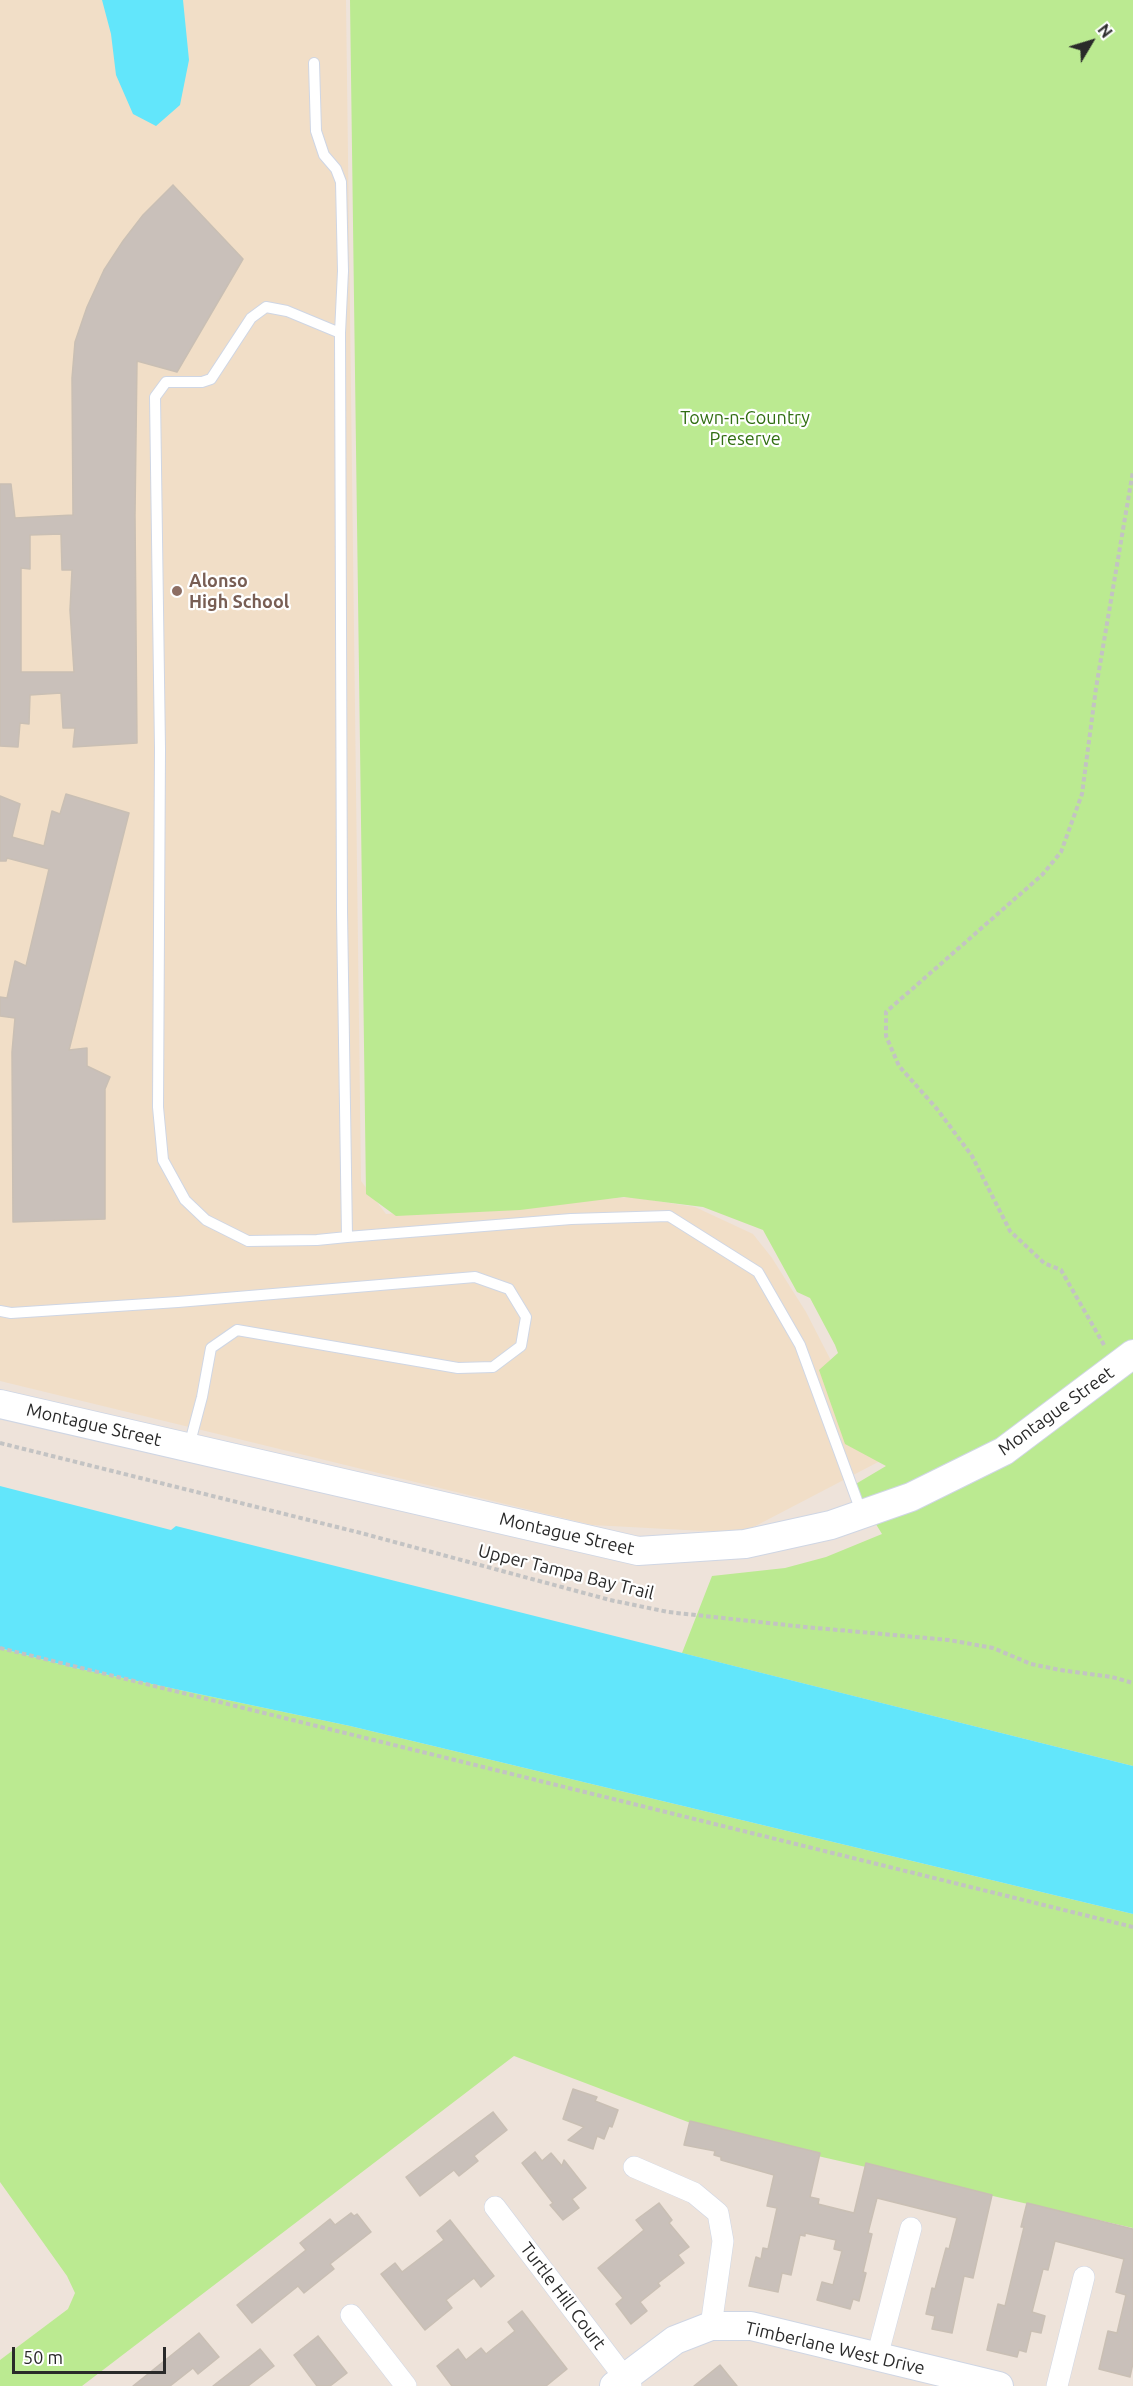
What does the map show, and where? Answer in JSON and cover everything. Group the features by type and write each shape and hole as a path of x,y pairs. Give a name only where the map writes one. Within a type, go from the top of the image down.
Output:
{"street":[{"name":"Montague Street","path":"0,1404 638,1551 745,1544 831,1525 911,1497 1004,1451 1133,1354"},
{"path":"634,2167 694,2193 718,2213 723,2241 711,2326"},
{"name":"Turtle Hill Court","path":"495,2207 623,2383"},
{"path":"877,2357 911,2228"},
{"path":"1057,2386 1084,2277"},
{"path":"351,2315 406,2386"},
{"name":"Timberlane West Drive","path":"623,2383 675,2340 711,2326 750,2326 999,2386"}],"lane":[{"path":"314,63 316,132 324,154 336,169 341,182 343,271 340,333 342,911 347,1237"},
{"path":"340,333 287,312 266,307 251,318 211,379 202,382 166,382 155,397 160,749 158,1107 163,1160 185,1200 206,1220 248,1241 347,1237 571,1219 669,1216 758,1272 800,1346 862,1514"},
{"path":"0,1311 11,1313 178,1302 475,1277 509,1289 526,1317 521,1346 493,1367 458,1368 237,1330 211,1348 202,1397 189,1446"}],"path":[{"path":"1104,1345 1061,1270 1044,1263 1010,1231 972,1156 937,1109 899,1066 886,1036 886,1012 1042,875 1060,852 1082,794 1096,688 1133,471"},
{"name":"Upper Tampa Bay Trail","path":"0,1443 338,1527 610,1600 668,1612 949,1640 993,1648 1031,1664 1112,1677 1133,1683"},
{"path":"0,1648 1133,1927"}],"shaded area":[{"name":"Alonso High School","path":"0,0 346,0 361,1181 386,1214 631,1197 695,1207 753,1234 772,1258 806,1312 882,1460 742,1533 592,1525 0,1381"}],"green space":[{"name":"Town-n-Country Preserve","path":"350,0 1133,0 1133,1341 999,1442 907,1487 863,1502 854,1485 886,1466 845,1444 819,1370 838,1353 835,1345 810,1298 797,1292 763,1230 703,1207 624,1197 520,1210 396,1216 366,1194"},
{"path":"1133,1368 1133,1766 682,1653 712,1576 785,1568 826,1557 882,1534 874,1521"},
{"path":"0,1648 71,1667 350,1726 1133,1914 1133,2228 717,2133 514,2056 82,2386 0,2386 0,2360 68,2309 75,2293 67,2276 0,2182"}],"water":[{"path":"102,0 183,0 189,60 180,105 156,126 133,114 116,75 111,34"},
{"path":"0,1486 171,1530 176,1526 1133,1766 1133,1914 350,1726 71,1667 0,1648"}],"building":[{"path":"173,185 243,259 177,372 137,361 135,515 137,743 73,747 75,728 63,728 61,693 30,695 29,724 20,723 18,747 0,746 0,484 11,484 15,518 73,515 72,378 75,342 87,307 104,270 143,215","holes":["61,534 62,570 72,570 70,610 74,672 21,672 21,568 30,569 30,535"]},
{"path":"66,794 129,813 69,1050 87,1048 87,1066 110,1077 105,1089 105,1219 13,1222 12,1052 15,1018 0,1016 0,997 7,998 15,961 26,966 49,869 7,858 6,861 0,861 0,796 20,804 12,837 44,846 52,811 60,814"},
{"path":"573,2089 597,2097 595,2101 618,2110 612,2127 609,2126 604,2139 597,2136 593,2149 568,2140 584,2127 563,2119"},
{"path":"493,2112 507,2130 474,2156 478,2161 459,2176 454,2170 420,2196 406,2177"},
{"path":"690,2121 820,2153 810,2197 819,2199 818,2204 854,2213 866,2163 992,2195 973,2278 964,2276 952,2333 932,2329 935,2316 926,2314 932,2288 935,2289 957,2218 877,2198 868,2233 872,2234 863,2272 866,2273 859,2301 853,2299 850,2309 817,2300 822,2282 833,2285 842,2251 834,2249 836,2240 805,2233 805,2236 800,2235 791,2275 782,2273 778,2292 749,2286 756,2257 761,2259 763,2248 768,2249 777,2208 767,2206 774,2175 721,2160 721,2157 714,2155 715,2151 684,2145"},
{"path":"535,2152 542,2161 551,2153 562,2166 564,2160 586,2188 572,2199 579,2208 563,2220 550,2205 553,2203 522,2163"},
{"path":"659,2203 672,2220 669,2223 689,2247 678,2255 684,2263 658,2283 660,2286 640,2302 647,2311 631,2324 616,2304 623,2298 598,2268 644,2230 636,2220"},
{"path":"1027,2203 1133,2229 1133,2363 1130,2377 1099,2369 1108,2331 1117,2333 1126,2295 1116,2292 1124,2259 1055,2241 1048,2270 1043,2269 1032,2312 1045,2316 1041,2333 1031,2331 1026,2352 1019,2350 1017,2357 987,2350 998,2304 1005,2306 1024,2227 1021,2227"},
{"path":"351,2213 354,2216 357,2214 371,2232 330,2264 334,2269 304,2293 298,2286 252,2323 237,2305 306,2250 300,2243 330,2219 335,2225"},
{"path":"450,2220 494,2276 481,2287 474,2278 446,2300 452,2308 425,2330 381,2274 395,2263 402,2272 444,2240 437,2231"},
{"path":"522,2311 567,2369 546,2386 452,2386 437,2366 458,2349 466,2360 481,2348 486,2354 515,2331 508,2322"},
{"path":"199,2333 219,2357 198,2374 193,2368 170,2386 133,2386"},
{"path":"318,2336 347,2373 330,2386 317,2386 294,2355"},
{"path":"260,2349 274,2366 248,2386 213,2386"},
{"path":"720,2365 737,2386 694,2386"}],"place":[{"name":"Alonso High School","path":"177,591"}]}
